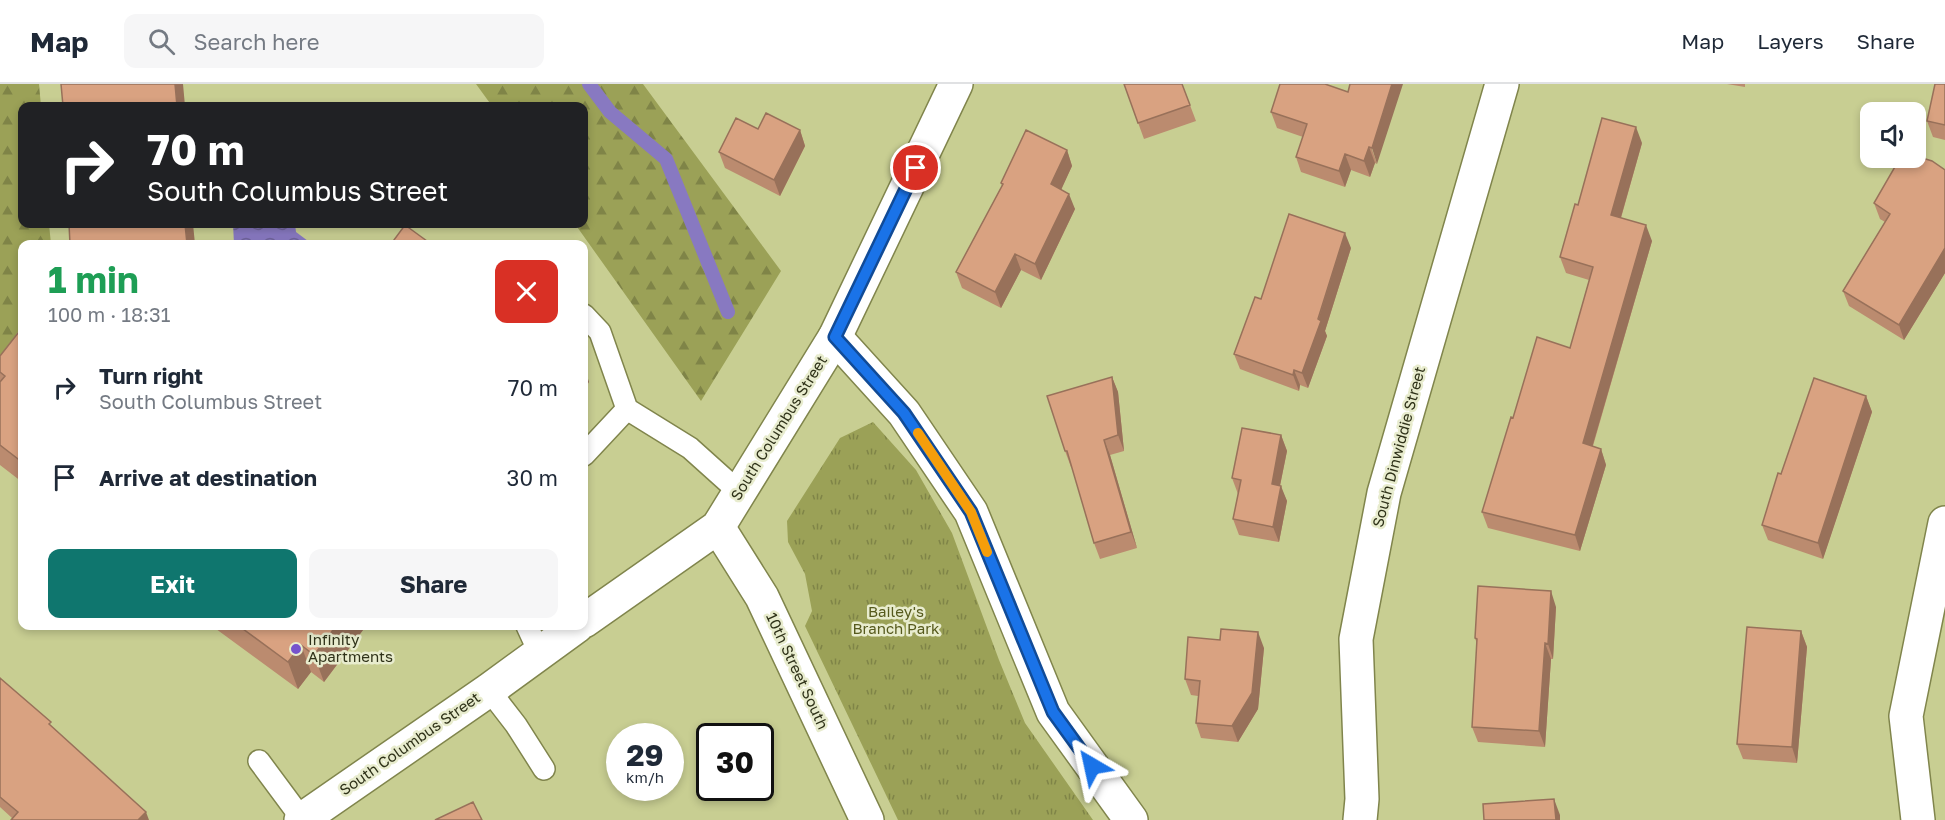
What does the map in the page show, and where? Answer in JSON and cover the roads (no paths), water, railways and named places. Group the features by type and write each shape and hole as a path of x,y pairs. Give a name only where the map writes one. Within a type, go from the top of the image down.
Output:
{"street":[{"name":"South Columbus Street","path":"588,618 717,527 835,337 956,84"},
{"name":"South Dinwiddie Street","path":"1360,820 1362,799 1356,639 1384,493 1502,84"},
{"path":"835,337 904,413 971,512 1053,712 1131,820"},
{"path":"1918,820 1906,716 1945,523"},
{"name":"10th Street South","path":"717,527 762,597 867,820"},
{"name":"South Columbus Street","path":"302,819 489,690 533,639 563,630"}],"lane":[{"path":"588,319 600,332 627,409 690,448 739,492"},
{"path":"588,451 627,409"},
{"path":"489,690 516,725 544,769"},
{"path":"259,761 302,819"}],"water":[{"path":"233,228 296,228 296,232 307,240 234,240"}],"waterway":[{"path":"589,84 610,112 666,159 728,312"}],"place":[{"name":"Infinity Apartments","path":"296,649"}],"park label":[{"name":"Bailey's Branch Park","path":"896,620"}]}
